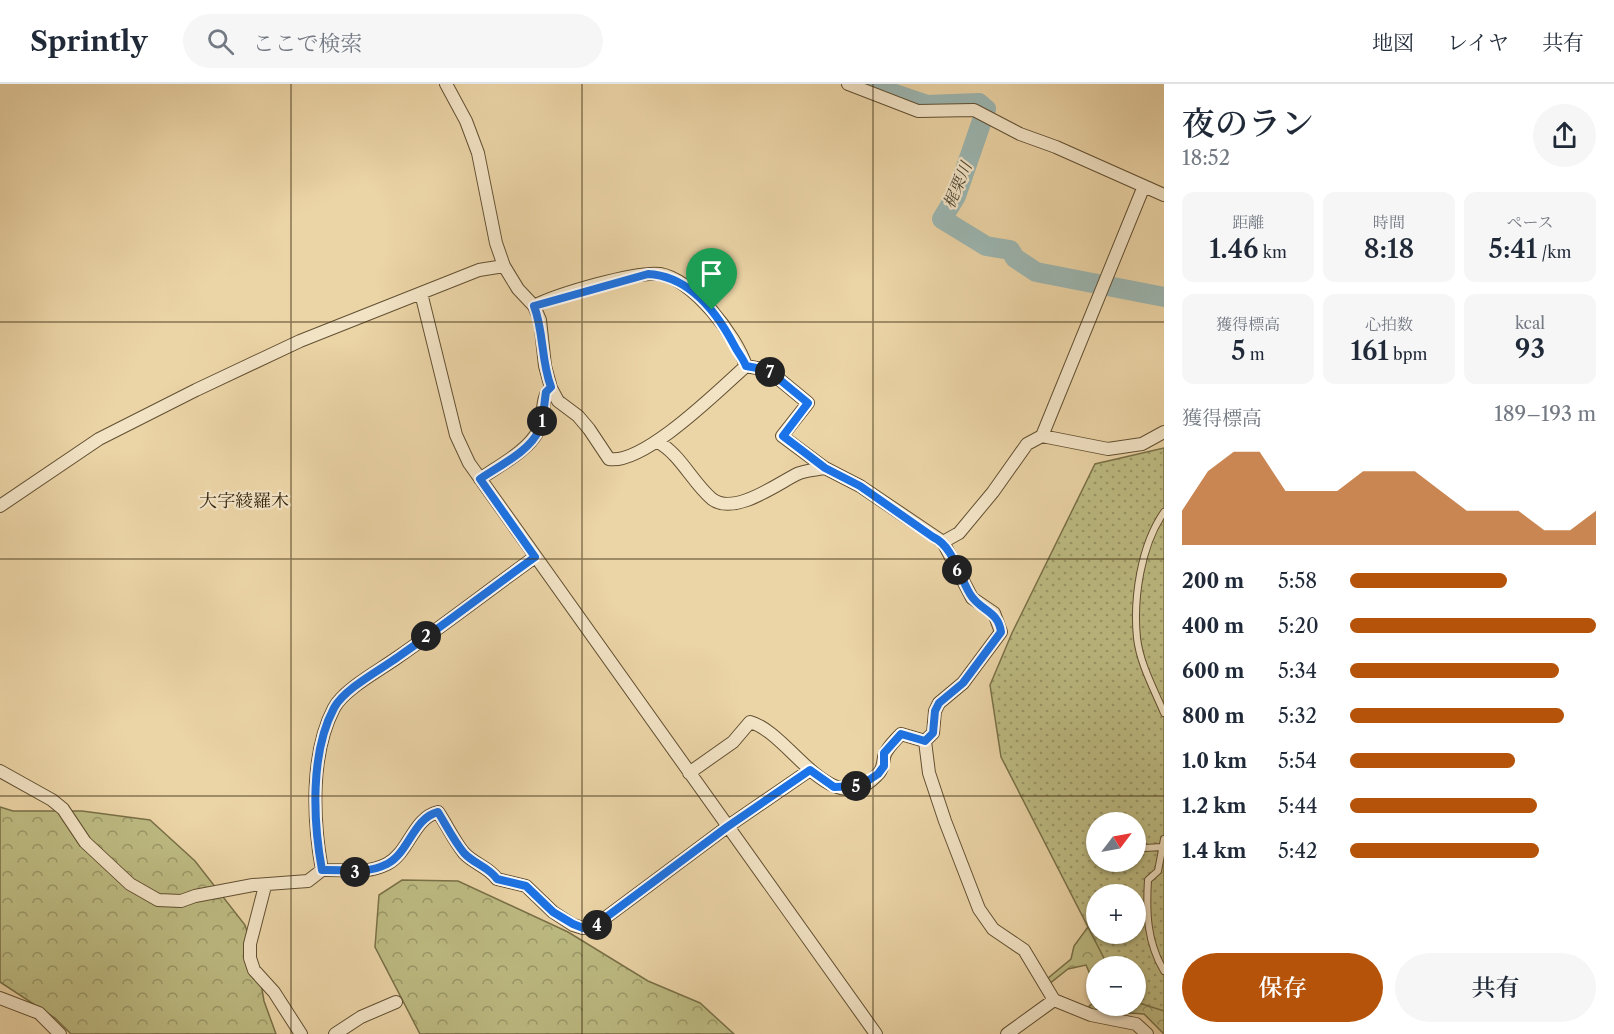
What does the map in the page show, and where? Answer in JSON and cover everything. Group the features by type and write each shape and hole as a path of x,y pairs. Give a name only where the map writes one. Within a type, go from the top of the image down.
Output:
{"street":[{"path":"446,84 466,121 478,153 496,243 504,266 518,289 534,306 540,320 545,366 551,387 558,401 584,423 609,459 618,460 658,442 746,366"},
{"path":"848,84 918,111 974,110 1020,134 1056,147 1164,195"},
{"path":"1042,436 1144,186"},
{"path":"0,506 99,439 196,390 300,341 479,270 504,266"},
{"path":"534,306 638,275 660,274 687,286 712,310 746,366 768,370 808,403 783,436 825,468 860,486 933,537 944,542 972,598 994,613 1001,632 963,683 939,703 935,711 933,733 925,741"},
{"path":"420,294 456,435 480,479 876,1034"},
{"path":"480,479 534,437 542,420 546,392 551,387"},
{"path":"944,542 959,533 993,492 1027,444 1042,436 1108,449 1142,444 1164,432"},
{"path":"658,442 668,448 713,500 724,504 735,504 800,473 825,468"},
{"path":"322,870 317,840 315,791 322,739 335,705 362,682 535,557"},
{"path":"689,773 733,742 750,722 770,731 810,770 834,787 860,786 878,774 884,766 884,753 901,734 925,741"},
{"path":"925,741 932,783 979,909 993,929 1024,950 1054,1000 1091,1015 1136,1024 1148,1034"},
{"path":"0,771 52,800 63,809 85,842 130,884 158,900 181,901 195,896 253,885 265,886 308,881 322,870 355,872 390,863 426,815 438,812 464,853 477,865 491,871 497,879 526,886 553,912 583,928 597,924 727,827 810,770"},
{"path":"265,886 250,944 250,958 254,970 274,992 301,1034"},
{"path":"0,998 39,1013 60,1034"},
{"path":"1007,1034 1054,1000"},
{"path":"335,1034 361,1017 396,1002"}],"lane":[{"path":"1164,512 1146,551 1138,596 1137,639 1148,675 1164,713"},
{"path":"1164,839 1158,871 1148,880 1146,912 1149,933 1164,971"},
{"path":"1146,848 1162,847"}],"green space":[{"path":"1164,448 1164,1011 1146,1005 1146,956 1103,956 1097,944 1146,944 1146,884 1086,884 1086,923 1001,757 990,685 1012,633 1095,464"},
{"path":"0,807 13,811 82,811 150,820 195,861 245,925 258,966 264,1001 276,1034 71,1034 55,1018 0,982"},
{"path":"402,880 458,881 568,932 648,981 700,1003 734,1034 420,1034 375,947 379,895"},
{"path":"1086,930 1086,944 1135,944 1142,956 1086,956 1086,965 1068,969 1049,984 1047,979 1071,959 1074,946"},
{"path":"1146,962 1164,993 1164,1034 1146,1016"}],"waterway":[{"name":"梶栗川","path":"866,84 927,105 979,103 986,109 956,196 942,219 986,246 1010,250 1015,258 1036,272 1164,297"}],"district":[{"name":"大字綾羅木","path":"244,501"}],"route":[{"path":"660,274 687,286 712,310 726,329 746,366 768,370 808,403 783,436 825,468 860,486 933,537 944,542 972,598 994,613 1000,624 1001,632 963,683 939,703 935,711 933,733 925,741 901,734 884,753 884,766 878,774 860,786 834,787 820,780 810,770 727,827 597,924 583,928 553,912 526,886 497,879 491,871 477,865 464,853 438,812 426,815 390,863 378,868 355,872 322,870 317,840 318,815 315,791 322,739 335,705 362,682 535,557 480,479 530,443 538,432 542,420 546,392 551,387 545,366 540,320 534,306 546,300 638,275 660,274"}]}
